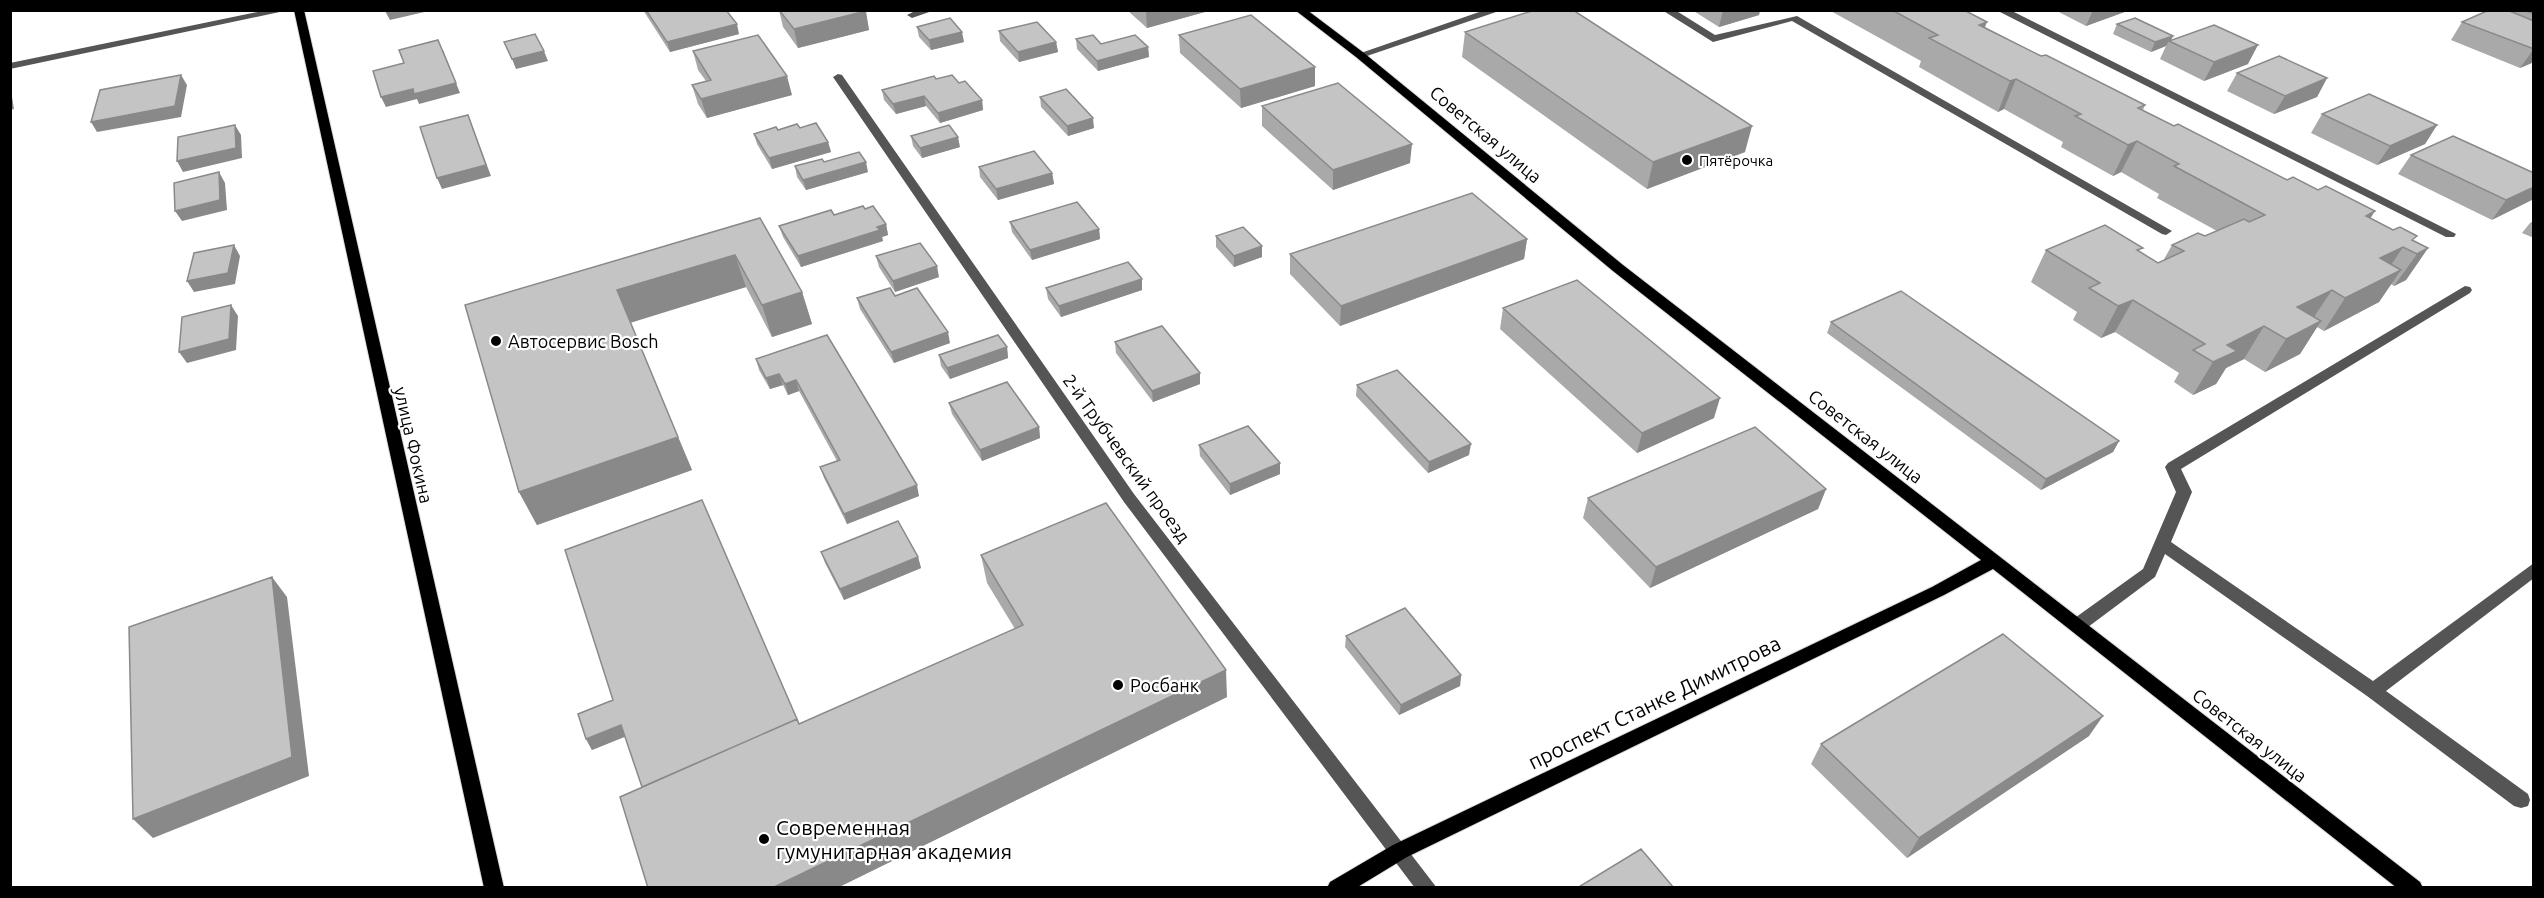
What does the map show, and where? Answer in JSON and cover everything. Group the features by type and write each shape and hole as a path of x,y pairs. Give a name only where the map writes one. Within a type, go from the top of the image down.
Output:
{"main road":[{"name":"улица Фокина","path":"299,10 494,888"},
{"name":"Советская улица","path":"1300,10 1360,55 1618,268 2413,888"},
{"name":"проспект Станке Димитрова","path":"1337,888 1400,851 1938,591 1994,561"}],"street":[{"path":"10,66 284,10"},
{"path":"912,15 930,10"},
{"path":"1360,55 1497,10"},
{"path":"1667,10 1713,39 1793,18 2166,231"},
{"path":"2001,10 2450,234"},
{"name":"2-й Трубчевский проезд","path":"838,77 1129,498 1427,888"},
{"path":"2078,626 2150,573 2184,492 2173,467 2465,290"},
{"path":"2162,544 2373,691 2521,800"},
{"path":"2373,691 2534,569"}],"building":[{"path":"646,10 726,10 737,24 667,42"},
{"path":"779,10 865,10 866,11 794,29"},
{"path":"1535,10 1573,10 1752,126 1653,162 1465,32"},
{"path":"1892,10 1964,10 1987,22 1979,25 2041,56 2046,55 2145,105 2138,108 2174,126 2178,124 2287,180 2293,177 2318,190 2326,186 2375,211 2366,216 2393,230 2400,227 2417,236 2412,240 2428,248 2417,254 2403,247 2380,258 2401,270 2345,298 2332,290 2297,307 2321,321 2286,339 2264,326 2227,345 2237,351 2213,362 2193,350 2205,344 2133,300 2118,306 2089,288 2100,283 2046,250 2105,225 2143,248 2137,250 2158,263 2184,251 2172,245 2198,233 2205,236 2244,219 2249,222 2265,215 2174,166 2179,164 2137,141 2128,145 2075,116 2081,114 2016,79 2010,81 1929,38 1938,35"},
{"path":"2489,10 2507,10 2534,21 2534,49 2462,22"},
{"path":"1251,15 1315,67 1240,89 1179,35"},
{"path":"950,18 962,32 929,40 917,27"},
{"path":"2135,18 2173,36 2155,42 2117,24"},
{"path":"1037,22 1056,42 1018,52 999,31"},
{"path":"2214,25 2258,45 2214,62 2169,41"},
{"path":"535,34 544,51 512,59 504,42"},
{"path":"758,35 787,76 701,99 692,85 711,80 693,51"},
{"path":"1093,35 1101,44 1135,35 1148,47 1097,61 1076,39"},
{"path":"438,40 456,83 414,94 413,89 381,97 373,71 404,63 399,50"},
{"path":"2279,56 2327,78 2285,96 2237,73"},
{"path":"181,75 175,106 91,122 100,90"},
{"path":"952,75 959,83 965,81 982,100 938,113 924,96 893,104 882,90 934,76 936,79"},
{"path":"1338,83 1412,144 1333,170 1262,106"},
{"path":"1066,89 1093,118 1067,126 1040,97"},
{"path":"2369,94 2437,125 2390,146 2322,114"},
{"path":"468,115 486,165 437,178 420,127"},
{"path":"816,123 828,142 769,158 754,134 776,127 778,130 797,124 800,128"},
{"path":"235,125 236,148 177,161 178,137"},
{"path":"949,125 958,137 920,148 911,136"},
{"path":"2453,136 2534,173 2534,187 2506,200 2411,155"},
{"path":"1034,151 1052,173 996,189 979,167"},
{"path":"859,152 866,162 803,180 795,166 822,159 824,162"},
{"path":"219,172 220,200 175,211 174,183"},
{"path":"1472,193 1527,239 1341,306 1290,254"},
{"path":"1077,202 1099,229 1030,250 1010,222"},
{"path":"863,206 865,209 873,206 886,224 877,227 880,230 798,256 779,226 831,210 834,215"},
{"path":"760,218 802,292 762,305 735,255 617,290 678,437 519,492 465,305"},
{"path":"1243,227 1262,246 1234,256 1216,236"},
{"path":"920,243 937,266 893,281 876,256"},
{"path":"234,245 228,273 187,281 194,253"},
{"path":"1128,262 1142,279 1059,306 1046,288"},
{"path":"1577,280 1720,398 1642,433 1503,308"},
{"path":"890,288 895,296 917,288 948,332 891,352 857,298"},
{"path":"1901,291 2119,441 2046,479 1831,322"},
{"path":"231,305 229,339 179,352 182,317"},
{"path":"1162,326 1200,373 1152,391 1115,342"},
{"path":"827,335 917,485 844,514 820,467 840,460 796,380 785,384 779,374 766,378 756,359"},
{"path":"998,335 1007,347 947,368 939,355"},
{"path":"1397,370 1471,444 1429,462 1357,385"},
{"path":"1007,382 1039,427 980,450 949,403"},
{"path":"1248,426 1280,463 1230,484 1199,445"},
{"path":"1755,427 1826,489 1656,567 1588,498"},
{"path":"702,500 797,719 642,787 621,725 586,739 578,714 613,700 565,550"},
{"path":"1106,503 1226,670 772,888 648,888 620,797 797,719 799,724 1023,625 981,555"},
{"path":"898,521 918,557 840,589 821,552"},
{"path":"272,577 292,757 133,819 129,627"},
{"path":"1405,608 1461,675 1401,705 1346,636"},
{"path":"2003,634 2103,716 1919,838 1821,744"},
{"path":"1641,849 1674,888 1577,888"}],"place":[{"name":"Пятёрочка","path":"1687,160"},
{"name":"Автосервис Bosch","path":"496,341"},
{"name":"Росбанк","path":"1118,685"},
{"name":"Современная гумунитарная академия","path":"764,839"}]}
